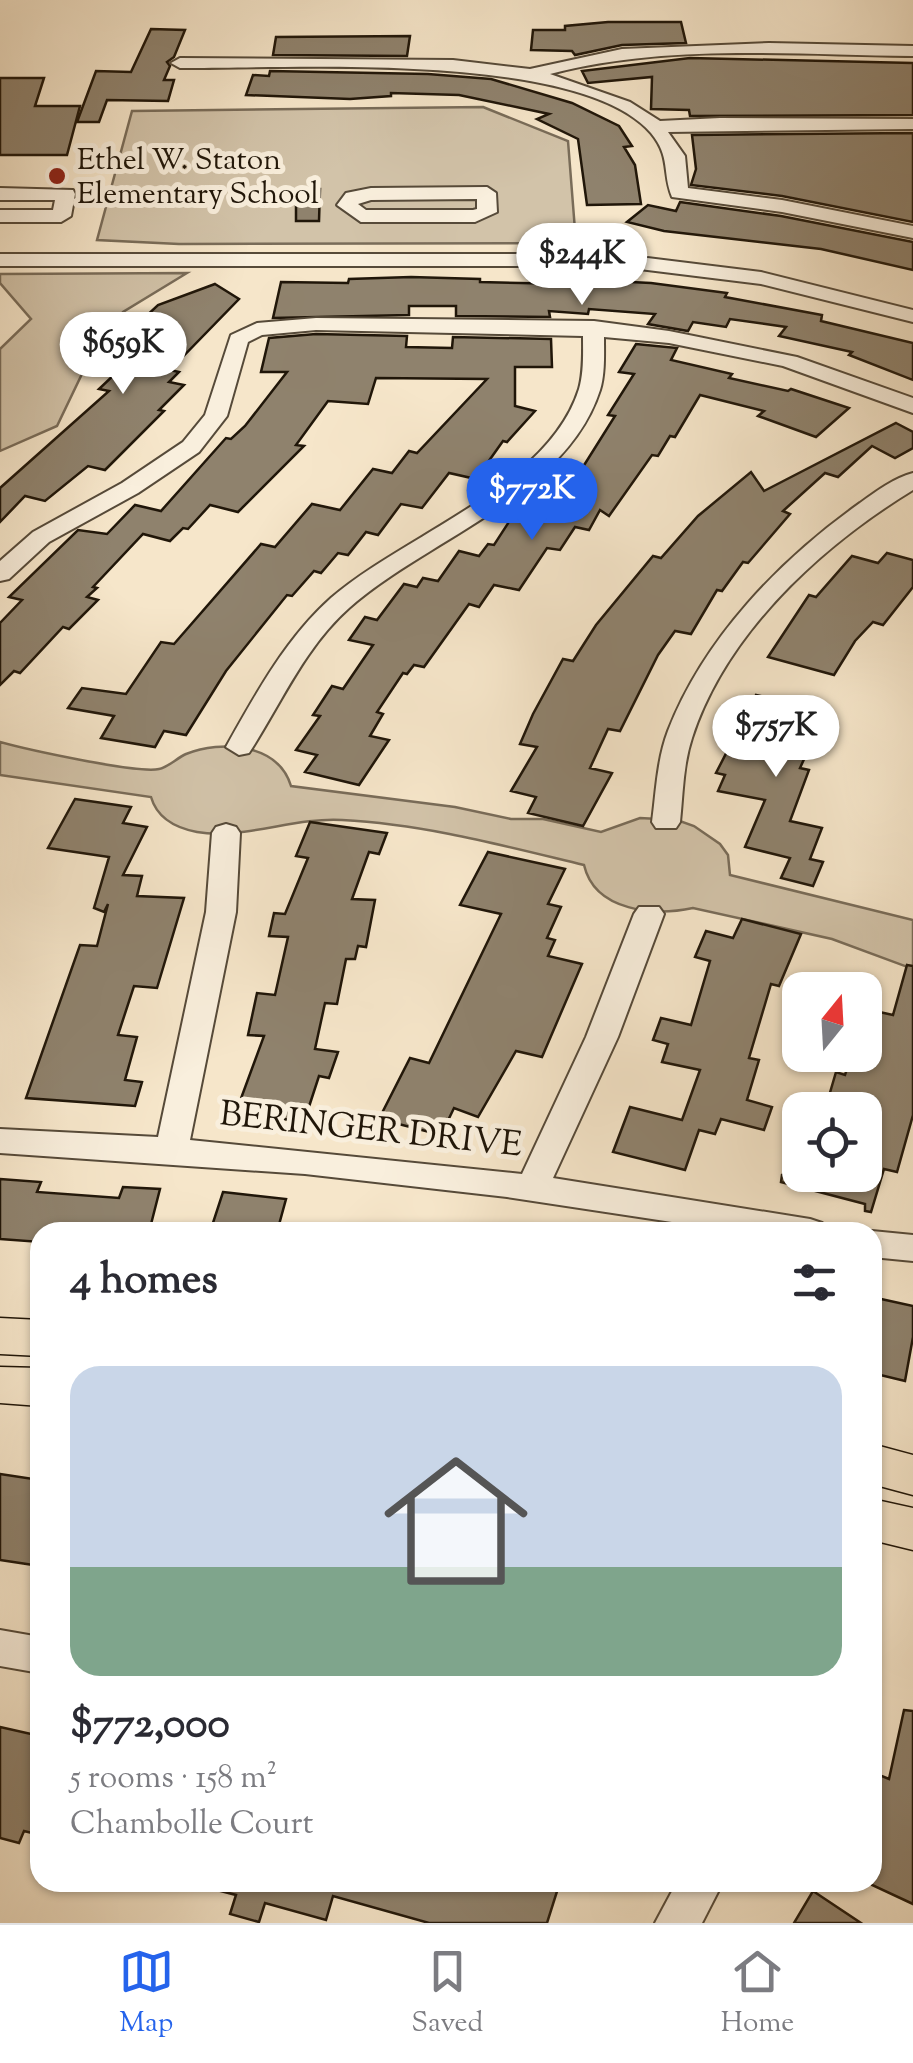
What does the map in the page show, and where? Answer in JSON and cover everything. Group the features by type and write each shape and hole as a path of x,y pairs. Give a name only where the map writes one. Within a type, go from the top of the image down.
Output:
{"main road":[{"path":"0,1336 30,1338"},
{"path":"0,1384 30,1386"},
{"path":"882,1466 913,1474"},
{"path":"882,1521 913,1529"}],"street":[{"path":"530,74 578,60 634,52 913,51"},
{"path":"180,63 453,65 530,74 576,86 624,106 656,127 676,156 679,192 782,206 913,232"},
{"path":"656,127 720,123 913,124"},
{"path":"486,193 488,212 484,215 369,215 361,216 347,205 353,198 370,194 486,193"},
{"path":"0,194 66,194 60,216 0,216"},
{"path":"366,253 369,215"},
{"path":"399,252 400,216"},
{"path":"0,260 580,247 674,253 821,277 913,302"},
{"path":"0,248 366,253"},
{"path":"399,252 674,266 788,283 913,316"},
{"path":"0,574 41,537 130,488 191,447 216,416 238,339 272,326 594,327 673,335 806,364 913,406"},
{"path":"239,747 290,658 339,604 520,480 566,436 590,391 594,327"},
{"path":"666,822 673,758 684,724 733,641 772,592 817,548 885,496 913,480"},
{"path":"172,1148 220,912 226,833"},
{"path":"533,1185 602,1037 649,914"},
{"name":"BERINGER DRIVE","path":"0,1141 172,1148 533,1185 754,1222"},
{"path":"882,1245 913,1248"},
{"path":"0,1648 30,1652"},
{"path":"677,1923 696,1892"}],"shaded area":[{"path":"483,107 568,141 576,243 179,244 97,240 132,111"},
{"path":"187,273 123,312 93,351 57,426 0,451 0,349 31,319 0,283 0,274"},
{"path":"0,742 147,770 162,768 200,750 231,747 261,753 274,761 291,786 455,807 511,819 543,819 601,832 640,818 677,820 694,826 720,844 728,855 730,875 913,920 913,969 832,939 693,908 661,911 628,907 600,893 584,865 434,831 342,820 232,833 189,830 163,816 151,797 0,775"}],"building":[{"path":"681,22 686,43 622,45 575,55 572,51 531,50 533,30 565,30 565,26"},
{"path":"151,29 185,30 174,57 167,62 170,66 164,80 174,80 168,101 107,100 99,122 77,122 96,71 131,72"},
{"path":"410,36 407,56 273,55 276,37"},
{"path":"690,58 913,63 913,115 690,116 689,110 651,109 652,77 588,83 582,71"},
{"path":"270,71 491,79 572,103 619,126 632,146 624,147 635,165 641,204 587,205 578,139 537,119 549,114 459,95 391,93 350,99 246,95 253,75 269,76"},
{"path":"0,78 44,78 35,106 80,106 67,155 0,155"},
{"path":"913,133 913,222 782,196 691,185 696,169 692,135"},
{"path":"296,189 320,189 319,221 296,221"},
{"path":"680,202 781,216 913,242 913,270 821,249 664,231 627,222 648,205 676,211"},
{"path":"411,277 480,282 569,284 570,279 651,283 727,293 725,297 822,315 821,321 913,343 913,380 849,355 852,352 779,336 786,327 730,319 726,327 693,322 688,331 648,324 655,314 589,309 588,314 549,311 550,317 456,316 456,306 409,306 409,315 273,318 281,282 348,283 349,279"},
{"path":"215,284 239,299 170,370 179,372 169,382 184,385 159,410 164,411 105,470 88,466 45,501 25,496 0,522 0,488 109,391 99,389 136,354 111,349 158,305"},
{"path":"316,334 407,336 406,347 452,348 453,337 551,339 552,367 515,367 515,406 535,411 507,442 503,441 476,479 449,473 422,508 401,504 378,535 366,532 348,555 338,553 321,573 314,571 292,596 287,595 226,671 186,735 164,731 155,747 101,738 114,716 68,708 82,688 126,694 161,642 174,644 261,544 275,547 312,504 340,510 373,469 392,473 409,451 417,453 487,379 376,378 368,404 328,401 296,445 304,446 238,512 210,505 188,529 183,528 170,541 143,534 93,587 97,588 87,597 98,600 69,629 63,627 20,673 14,671 0,685 0,623 22,600 9,597 78,530 107,534 135,505 161,511 226,438 231,439 245,426 287,372 261,372 269,338"},
{"path":"636,344 677,348 671,360 732,374 729,378 791,389 849,408 816,437 758,416 764,411 700,395 675,437 670,436 658,456 652,455 609,516 600,510 589,530 575,527 560,550 547,548 519,590 494,585 479,607 469,604 424,667 414,665 407,674 403,673 377,712 383,714 370,736 389,740 359,785 305,772 317,755 296,750 320,716 313,715 332,686 343,689 373,645 349,640 365,617 377,620 404,584 417,587 423,578 438,581 459,551 479,556 488,544 494,545 514,514 529,517 562,475 576,478 615,416 608,415 634,374 619,372"},
{"path":"896,423 913,432 913,448 895,458 872,446 838,477 825,473 783,511 790,514 748,563 743,562 722,591 717,590 691,634 675,631 658,655 620,731 608,729 590,768 612,773 583,826 528,813 536,797 511,791 537,747 520,744 533,714 563,659 573,661 596,625 653,556 661,558 698,516 751,472 764,491"},
{"path":"887,553 913,560 913,587 883,625 873,622 855,641 834,675 768,657 809,595 816,597 852,556 878,563"},
{"path":"756,695 826,711 800,768 809,770 790,821 822,828 810,859 823,862 813,886 781,878 790,858 745,847 765,800 718,791 725,775 716,773"},
{"path":"75,799 131,807 123,823 147,827 123,875 142,876 137,896 184,898 157,988 134,986 118,1035 137,1037 125,1080 142,1082 135,1106 26,1098 80,945 97,946 108,904 104,912 94,908 109,857 48,848"},
{"path":"310,822 387,833 379,854 369,852 352,899 375,900 366,947 358,946 355,959 346,959 337,1004 325,1003 315,1049 338,1052 329,1078 319,1076 304,1122 236,1112 264,1036 248,1035 257,993 275,995 288,937 269,936 274,913 285,914 308,858 296,856"},
{"path":"488,852 565,869 548,904 561,907 547,938 555,940 548,956 582,964 542,1057 516,1051 478,1117 454,1108 441,1135 379,1119 410,1058 429,1063 501,914 460,905"},
{"path":"742,919 801,934 779,986 771,984 749,1058 759,1060 747,1100 772,1107 764,1130 721,1119 715,1134 699,1130 685,1170 613,1152 630,1107 682,1120 700,1070 662,1062 668,1044 653,1040 661,1018 691,1025 710,961 695,957 706,931 733,938"},
{"path":"907,965 913,966 913,1115 897,1172 884,1169 882,1176 882,1092 830,1092 836,1072 882,1072 882,1013 893,1015"},
{"path":"0,1179 41,1182 37,1192 119,1198 123,1187 160,1189 152,1222 30,1222 30,1241 0,1239"},
{"path":"223,1192 286,1199 280,1222 213,1222"},
{"path":"819,1192 877,1192 871,1212 865,1211 865,1204"},
{"path":"882,1299 913,1306 913,1337 905,1381 882,1375"},
{"path":"0,1474 30,1478 30,1564 0,1560"},
{"path":"904,1710 913,1711 913,1904 882,1890 882,1776 889,1779"},
{"path":"0,1727 30,1734 30,1832 24,1831 19,1843 0,1838"},
{"path":"224,1892 557,1892 547,1923 429,1923 333,1896 326,1920 265,1903 259,1922 230,1914 236,1895"},
{"path":"814,1892 861,1923 794,1923"}],"place":[{"name":"Ethel W. Staton Elementary School","path":"57,176"}]}
